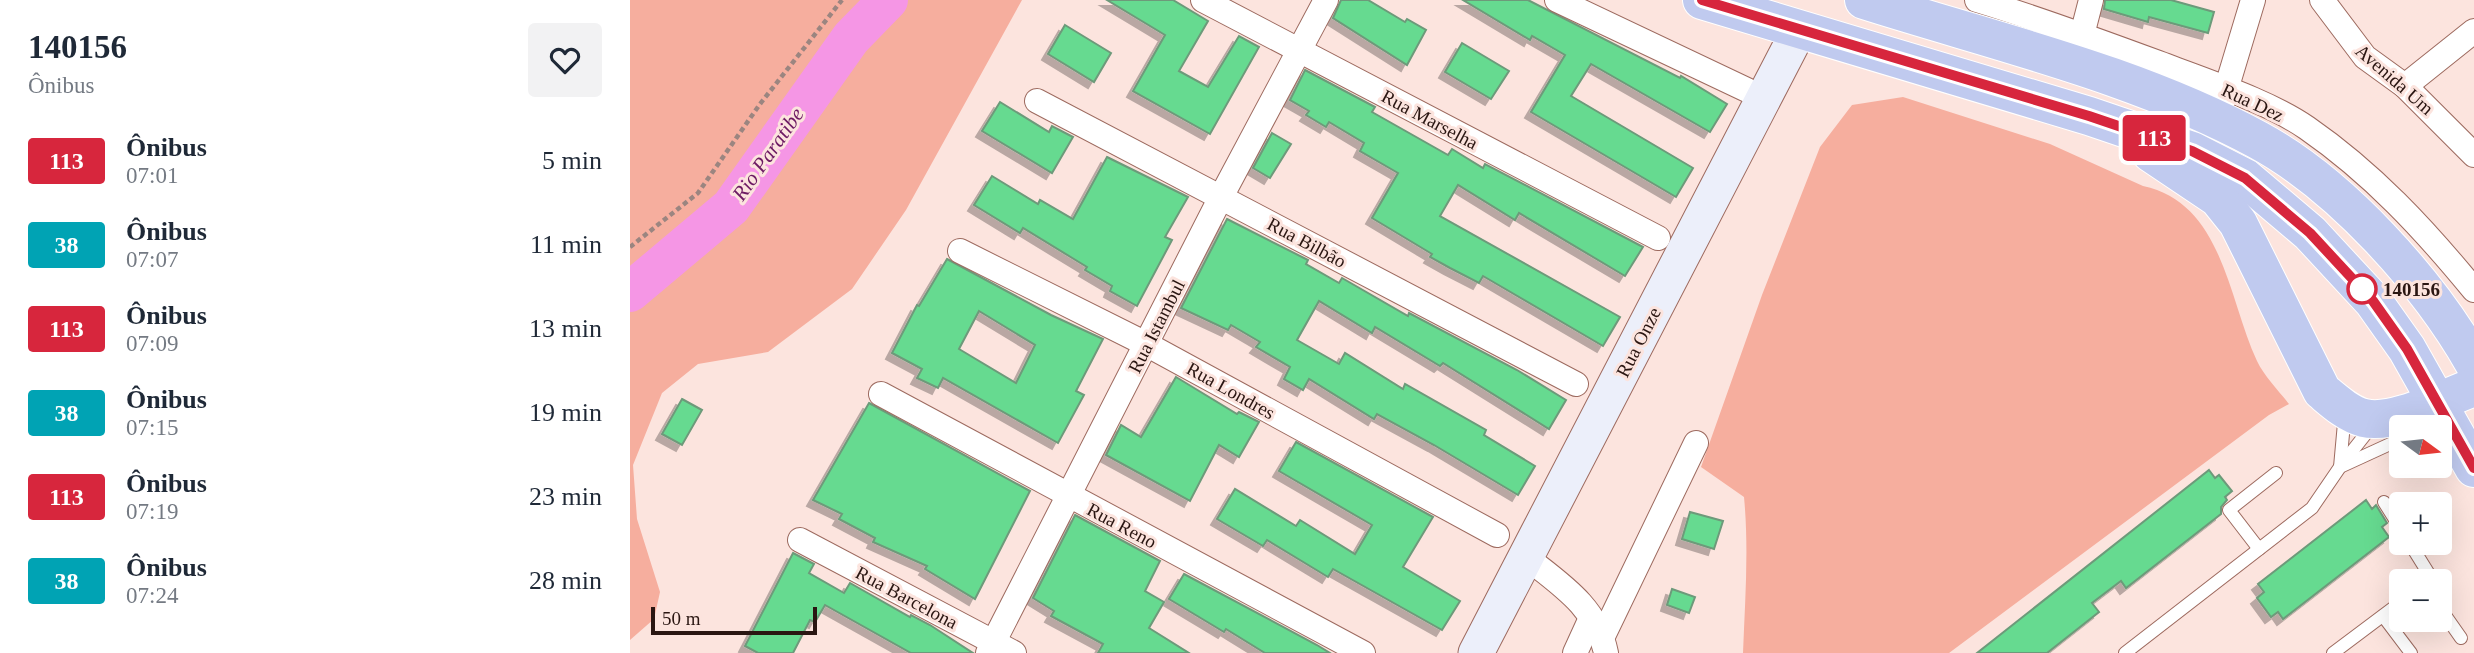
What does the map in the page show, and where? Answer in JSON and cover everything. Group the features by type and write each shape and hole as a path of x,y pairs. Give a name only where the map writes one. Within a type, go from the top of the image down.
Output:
{"highway":[{"path":"1864,0 2025,33 2107,76 2221,104 2261,142 2338,195 2399,261 2459,337 2474,363"},
{"path":"1719,2 1799,30 2089,116 2192,151 2245,178 2310,233 2373,301 2407,349 2440,415"},
{"path":"2089,116 2180,170 2218,198 2244,233 2299,350 2322,391 2361,417 2389,429"},
{"path":"2450,415 2474,387"},
{"path":"2452,434 2474,468"}],"street":[{"name":"Rua Marselha","path":"1203,0 1658,238"},
{"name":"Rua Istambul","path":"999,649 1068,496 1325,0"},
{"path":"1557,0 1747,90"},
{"name":"Rua Dez","path":"1977,0 2025,33 2081,35 2221,104 2305,127 2370,177 2415,220 2474,290"},
{"path":"2081,35 2091,0"},
{"path":"2221,104 2253,0"},
{"name":"Avenida Um","path":"2322,0 2365,57 2405,86 2474,155"},
{"name":"Rua Onze","path":"1476,653 1799,30"},
{"path":"2405,86 2474,31"},
{"name":"Rua Bilbão","path":"1037,101 1576,384"},
{"name":"Rua Londres","path":"960,251 1146,344 1497,536"},
{"name":"Rua Reno","path":"881,394 1363,653"},
{"path":"1575,653 1600,636 1696,443"},
{"name":"Rua Barcelona","path":"800,540 999,649"},
{"path":"1526,557 1580,599 1600,636"}],"lane":[{"path":"2329,397 2343,423 2340,467"},
{"path":"2340,467 2389,429"},
{"path":"2125,653 2312,508 2340,467 2389,429"},
{"path":"2259,549 2230,510 2276,472"},
{"path":"2384,502 2389,510"},
{"path":"2333,653 2389,611"},
{"path":"2383,616 2411,653"},
{"path":"2452,625 2461,638"}],"path":[{"path":"630,247 698,193 760,104 842,0"}],"shaded area":[{"path":"630,0 1022,0 906,210 852,289 768,352 698,364 662,393 633,465 637,519 660,592 654,619 630,640"},
{"path":"1903,97 2050,144 2170,196 2190,212 2207,232 2219,257 2257,361 2289,404 2269,415 1949,653 1743,653 1746,556 1744,497 1701,467 1762,295 1820,147 1852,105"}],"building":[{"path":"1107,0 1173,0 1208,21 1179,71 1208,87 1239,36 1259,47 1210,134 1133,91 1165,35"},
{"path":"1341,0 1368,0 1405,22 1407,19 1426,30 1407,65 1333,18"},
{"path":"1463,0 1528,0 1680,78 1681,76 1727,104 1710,132 1591,64 1571,96 1693,168 1676,197 1531,112 1565,55 1532,36 1530,40"},
{"path":"2105,0 2171,0 2214,12 2208,33 2149,17 2148,22 2104,9"},
{"path":"1065,25 1111,53 1094,82 1048,54"},
{"path":"1462,43 1509,71 1491,99 1445,72"},
{"path":"1305,70 1375,107 1372,112 1448,155 1452,149 1483,168 1485,164 1643,247 1625,276 1519,213 1515,220 1458,185 1440,216 1620,317 1603,346 1483,276 1479,283 1430,257 1432,254 1372,218 1398,173 1360,151 1364,143 1329,122 1326,127 1306,115 1309,111 1290,100"},
{"path":"1000,102 1049,132 1052,126 1073,137 1052,173 982,131"},
{"path":"1272,133 1291,144 1270,178 1253,168"},
{"path":"1107,157 1188,197 1165,237 1172,240 1137,306 1110,291 1112,286 1085,270 1087,267 1023,228 1020,233 974,205 992,176 1038,204 1040,200 1073,219"},
{"path":"1227,219 1308,260 1306,264 1339,283 1342,278 1408,316 1409,313 1517,370 1566,400 1549,429 1443,363 1440,366 1375,327 1372,333 1319,301 1297,340 1339,364 1345,353 1403,389 1405,384 1486,430 1484,435 1535,466 1518,495 1377,414 1374,419 1309,379 1303,390 1284,379 1290,367 1256,347 1260,342 1231,325 1228,330 1181,308"},
{"path":"947,259 1051,315 1103,339 1076,391 1084,395 1058,443 943,378 938,388 917,378 922,369 892,353 917,305 919,306","holes":["979,311 1035,345 1016,383 959,349"]},
{"path":"1176,377 1237,414 1239,412 1259,422 1239,457 1219,445 1190,501 1106,455 1121,425 1141,437"},
{"path":"682,399 702,410 682,445 662,434"},
{"path":"869,403 1030,491 975,599 925,569 927,566 873,542 875,538 839,519 842,514 813,500"},
{"path":"1296,442 1433,517 1403,567 1460,601 1442,630 1333,569 1328,577 1267,540 1263,546 1217,519 1235,489 1296,526 1300,520 1355,554 1372,525 1279,471"},
{"path":"2209,470 2215,478 2219,475 2232,491 2225,497 2227,500 2221,507 2221,514 2126,588 2121,581 2092,603 2099,612 2047,653 1977,653"},
{"path":"2366,500 2372,509 2376,505 2387,523 2382,527 2389,537 2283,619 2278,612 2271,617 2257,598 2264,592 2258,584"},
{"path":"1690,512 1723,521 1714,549 1682,539"},
{"path":"1075,515 1160,561 1145,591 1164,602 1149,628 1189,653 1098,653 1103,644 1051,616 1054,611 1033,598"},
{"path":"793,553 814,564 809,573 844,593 850,583 910,617 911,615 930,625 973,653 911,653 825,605 815,622 810,620 793,653 758,653 745,646"},
{"path":"1184,574 1330,653 1265,653 1226,629 1224,632 1169,599"},
{"path":"1672,589 1695,597 1689,613 1667,605"}],"waterway":[{"name":"Rio Paratibe","path":"630,292 731,207 851,38 888,0"}],"bus line":[{"name":"113","path":"1702,0 2089,116 2192,151 2245,178 2310,233 2373,301 2407,349 2474,468"}],"place":[{"name":"140156","path":"2362,289"}]}
